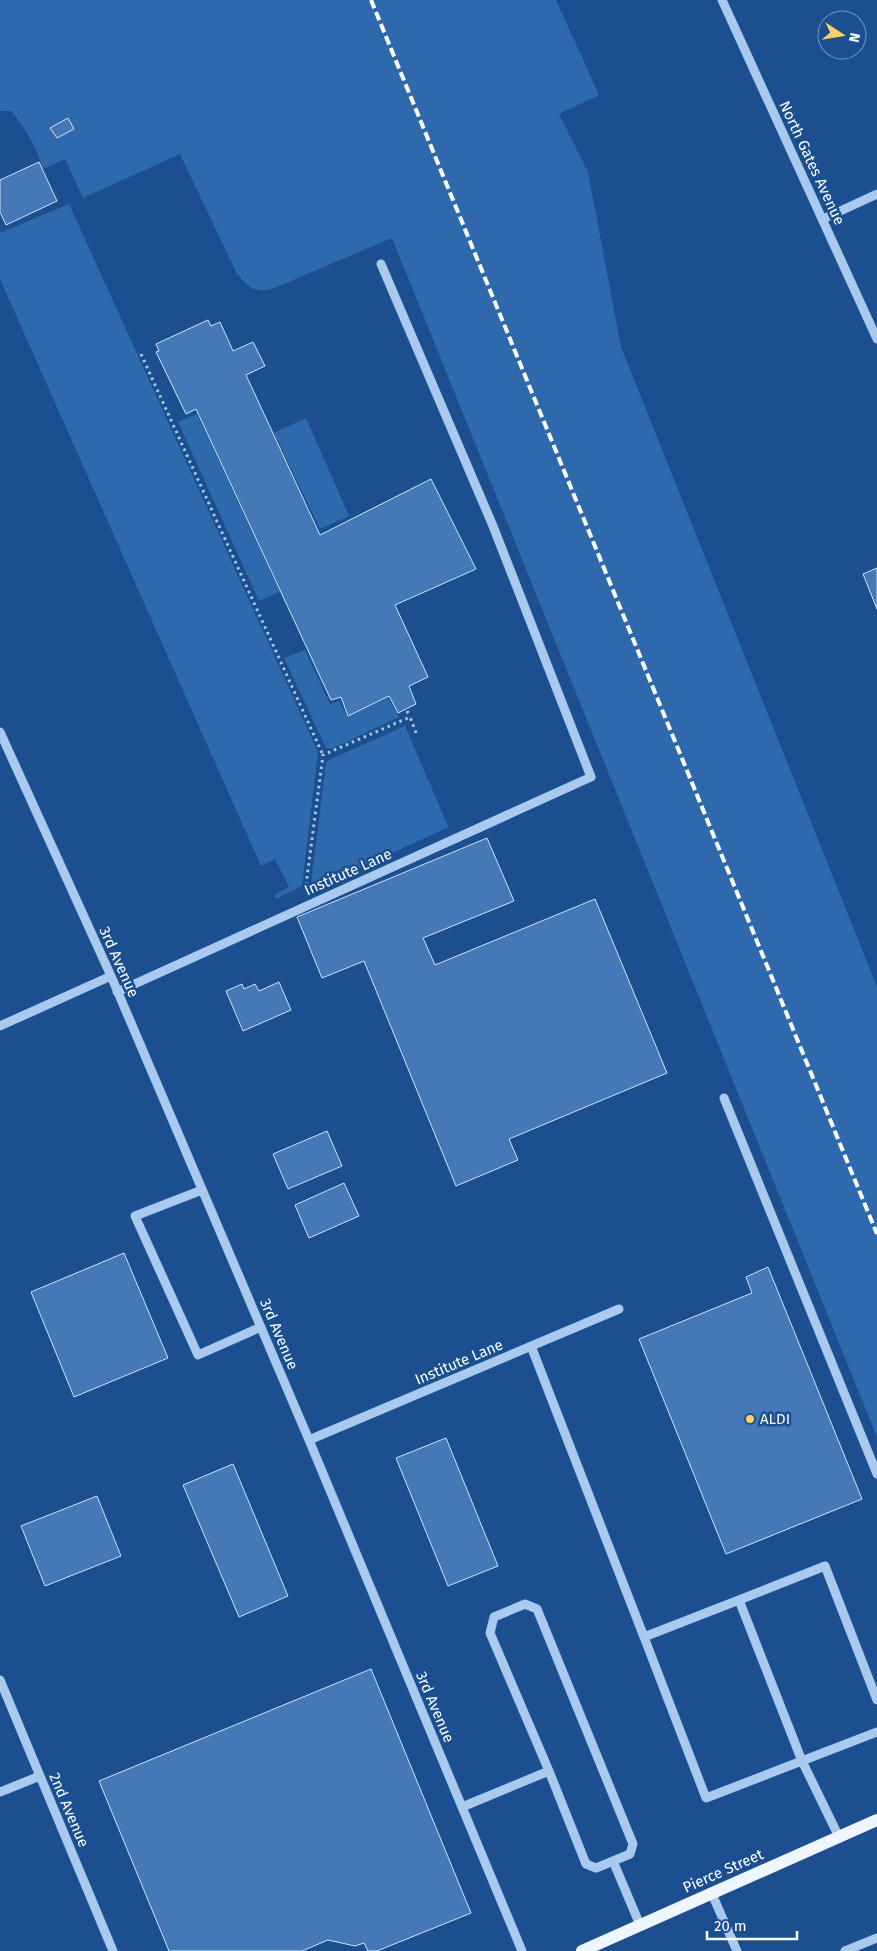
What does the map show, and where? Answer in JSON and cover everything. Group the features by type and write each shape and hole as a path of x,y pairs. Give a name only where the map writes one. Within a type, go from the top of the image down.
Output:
{"main road":[{"name":"Pierce Street","path":"582,1951 877,1820"}],"street":[{"name":"North Gates Avenue","path":"722,0 877,339"},
{"path":"823,219 877,194"},
{"name":"Institute Lane","path":"117,992 591,777 493,526 381,264"},
{"name":"3rd Avenue","path":"0,732 111,976 309,1440 522,1951"},
{"path":"0,1026 111,976"},
{"path":"724,1098 877,1474"},
{"path":"202,1190 135,1216 198,1355 261,1327"},
{"name":"Institute Lane","path":"309,1440 619,1309"},
{"path":"531,1346 706,1798 877,1732"},
{"path":"644,1637 825,1566 877,1700"},
{"path":"739,1600 802,1761 840,1837"},
{"path":"525,1604 537,1609 633,1844 630,1854 596,1868 586,1864 549,1772 490,1632 494,1616 525,1604"},
{"name":"2nd Avenue","path":"0,1680 113,1951"},
{"path":"462,1807 549,1772"},
{"path":"0,1792 40,1776"},
{"path":"613,1861 640,1925"},
{"path":"712,1894 736,1951"},
{"path":"845,1951 877,1938"}],"path":[{"path":"141,354 323,755 305,888"},
{"path":"407,711 417,734"},
{"path":"323,755 410,717"}],"shaded area":[{"path":"0,0 556,0 599,95 559,114 588,172 621,347 877,987 877,1437 392,238 272,289 256,290 237,274 180,154 83,198 65,159 43,169 34,145 21,124 11,111 0,111"},
{"path":"69,204 318,752 302,886 276,899 274,895 289,887 275,859 261,866 0,279 0,233"},
{"path":"197,414 280,592 259,601 178,422"},
{"path":"306,418 349,516 320,529 274,433"},
{"path":"305,650 330,704 339,701 347,716 388,698 399,717 333,748 326,748 284,658"},
{"path":"405,726 448,826 447,828 335,879 332,873 311,883 326,763 331,759"}],"building":[{"path":"68,118 74,129 57,138 50,128"},
{"path":"39,162 57,201 6,225 0,212 0,180"},
{"path":"208,320 211,326 220,322 233,351 253,342 265,366 246,375 320,535 431,479 476,569 395,605 428,677 409,686 416,704 398,713 389,696 348,716 341,697 331,700 196,409 186,414 156,352 159,351 156,344"},
{"path":"877,568 877,609 863,574"},
{"path":"487,838 514,901 423,938 435,965 595,899 667,1073 509,1139 518,1160 456,1186 364,961 322,978 297,917"},
{"path":"279,982 291,1010 243,1031 226,991 242,984 244,989 255,984 259,991"},
{"path":"327,1131 342,1166 288,1189 273,1154"},
{"path":"344,1183 359,1216 309,1238 295,1205"},
{"path":"124,1253 168,1358 74,1397 31,1292"},
{"name":"ALDI","path":"768,1267 862,1499 726,1554 639,1339 752,1293 746,1277"},
{"path":"446,1438 498,1566 448,1586 396,1458"},
{"path":"233,1464 288,1596 239,1617 183,1485"},
{"path":"97,1496 121,1556 45,1586 21,1526"},
{"path":"371,1669 471,1913 377,1951 368,1951 364,1943 355,1946 328,1940 302,1951 169,1951 99,1781"}],"railway":[{"path":"371,0 877,1234"}],"place":[{"name":"ALDI","path":"750,1419"}]}
